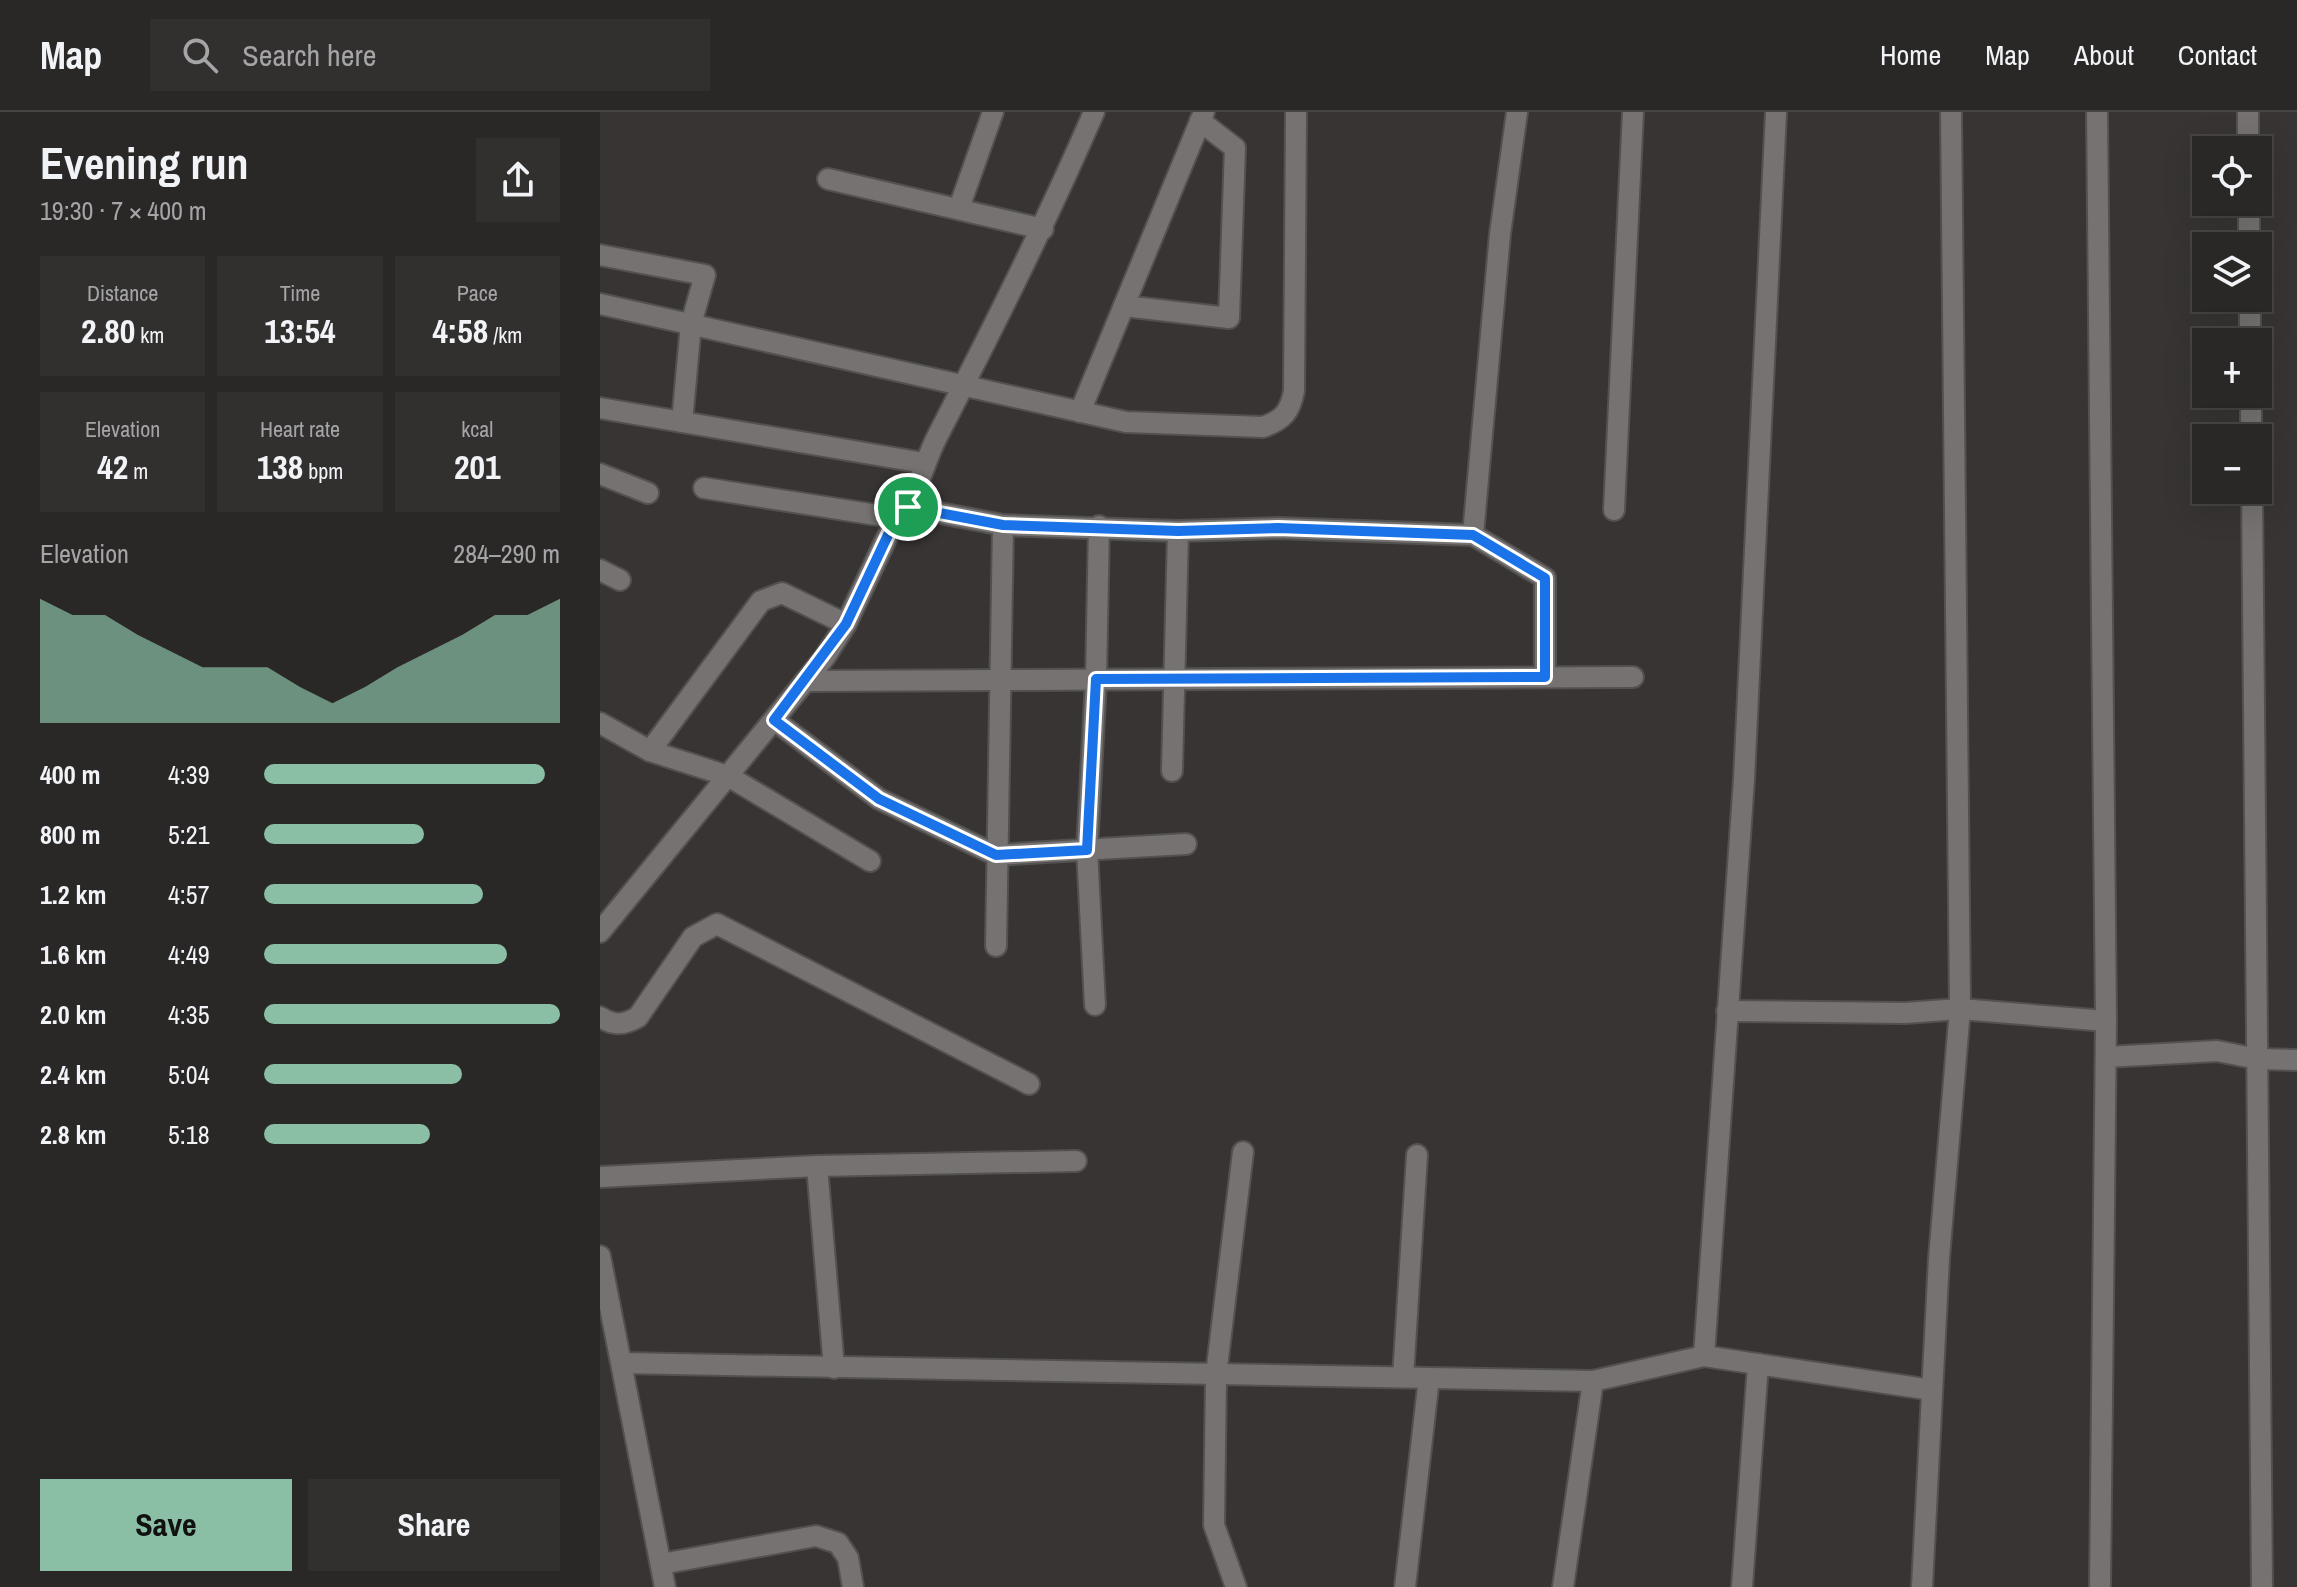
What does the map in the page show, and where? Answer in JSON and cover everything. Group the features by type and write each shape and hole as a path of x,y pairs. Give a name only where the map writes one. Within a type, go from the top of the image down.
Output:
{"street":[{"path":"959,208 993,112"},
{"path":"600,932 774,720 846,624 1043,229 1094,112"},
{"path":"600,304 1126,422 1263,427 1280,421 1291,407 1294,391 1296,112"},
{"path":"1473,535 1500,234 1517,112"},
{"path":"1614,510 1633,112"},
{"path":"1704,1356 1744,779 1776,112"},
{"path":"1922,1587 1932,1390 1960,1009 1951,112"},
{"path":"2097,112 2106,1021 2100,1587"},
{"path":"2248,112 2248,136"},
{"path":"1080,412 1202,117 1235,148 1229,318 1124,306"},
{"path":"828,179 1043,229"},
{"path":"600,255 705,275 691,324 682,422"},
{"path":"600,408 924,463"},
{"path":"600,474 648,493"},
{"path":"704,488 1003,525 1178,531 1278,528 1473,535 1545,578 1545,677"},
{"path":"2252,504 2262,1587"},
{"path":"996,946 1003,525"},
{"path":"1095,1005 1087,850 1096,679 1099,526"},
{"path":"1172,771 1178,531"},
{"path":"600,570 620,580"},
{"path":"650,751 761,601 782,593 846,624"},
{"path":"805,681 1633,677"},
{"path":"774,720 879,799 996,855 1186,844"},
{"path":"600,723 650,751 728,776 870,861"},
{"path":"600,1017 610,1023 625,1024 638,1017 693,937 717,924 1029,1084"},
{"path":"1727,1011 1905,1013 1960,1009 2106,1021"},
{"path":"2106,1057 2217,1051 2258,1059 2297,1060"},
{"path":"1236,1587 1214,1525 1216,1375 1243,1152"},
{"path":"1403,1377 1417,1155"},
{"path":"600,1177 817,1166 1076,1161"},
{"path":"817,1166 834,1368"},
{"path":"600,1256 665,1587"},
{"path":"622,1363 1593,1381 1704,1356 1932,1390"},
{"path":"1742,1587 1758,1364"},
{"path":"1405,1587 1429,1378"},
{"path":"1563,1587 1593,1381"},
{"path":"661,1564 816,1536 838,1543 848,1558 853,1587"}],"route":[{"path":"908,507 1003,525 1178,531 1278,528 1473,535 1545,578 1545,677 1096,679 1087,850 996,855 879,799 774,720 825,657 846,624 896,518 908,507"}]}
